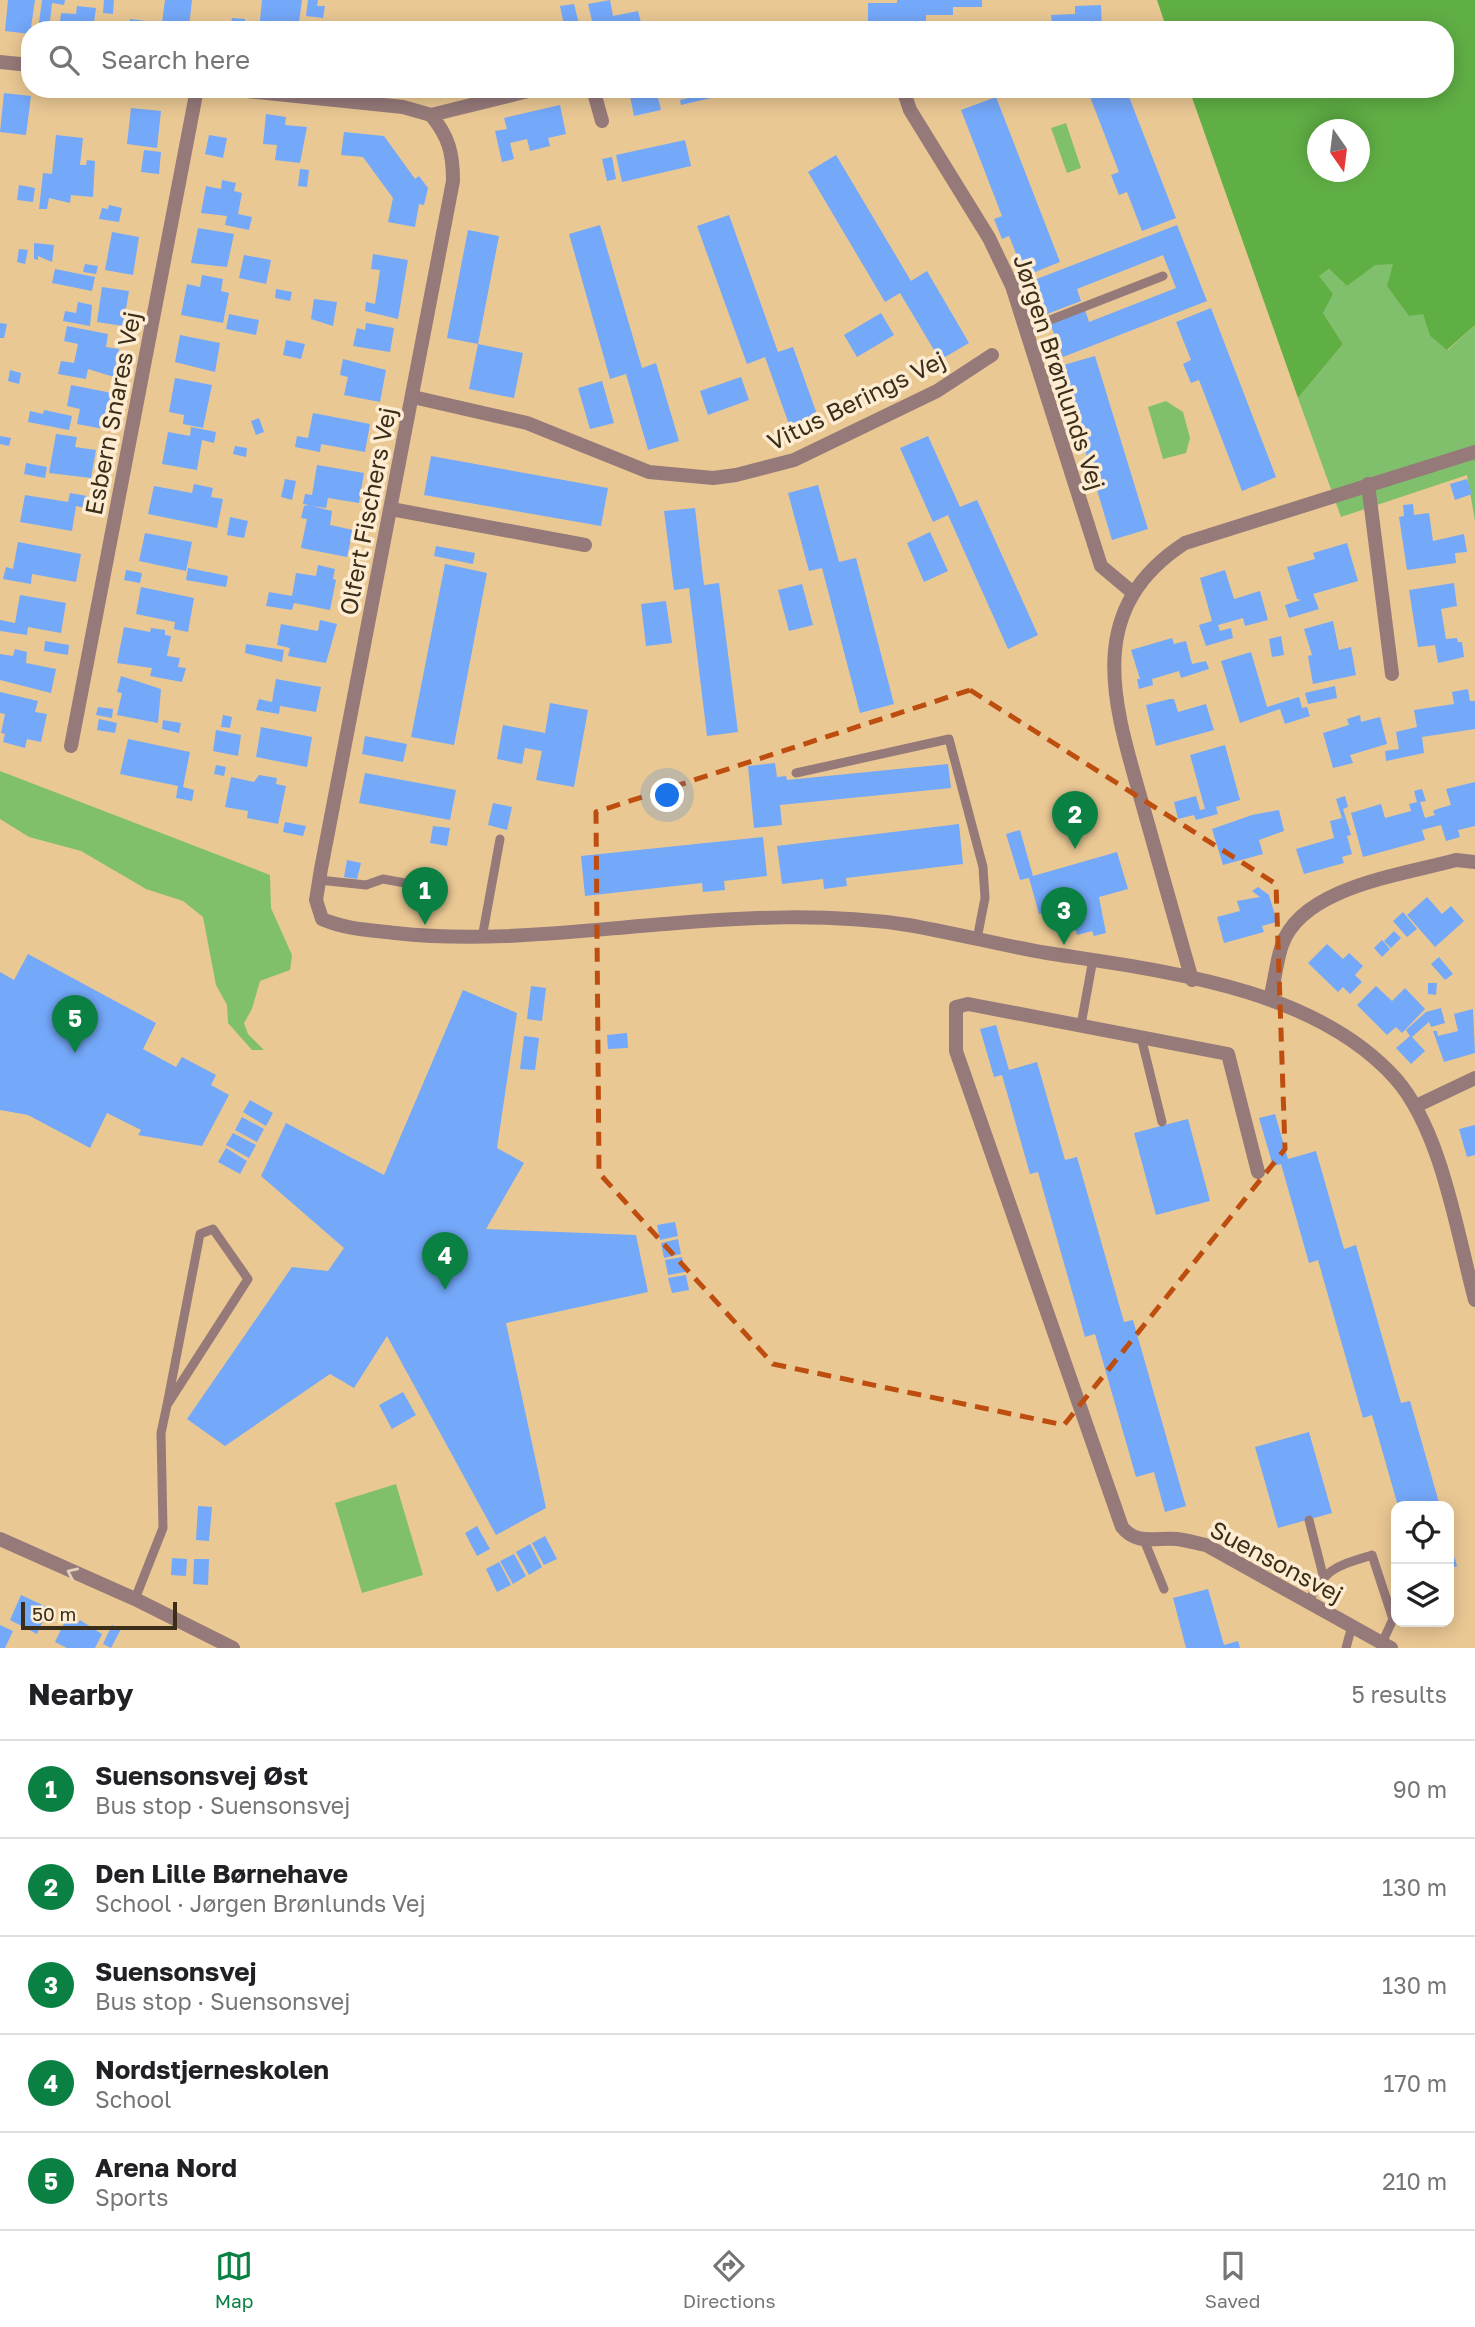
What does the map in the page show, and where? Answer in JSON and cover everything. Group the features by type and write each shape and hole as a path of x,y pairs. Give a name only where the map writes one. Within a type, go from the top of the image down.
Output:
{"street":[{"path":"0,62 21,64"},
{"name":"Esbern Snares Vej","path":"71,746 195,98"},
{"path":"316,98 403,107 431,116 501,98"},
{"path":"596,98 603,121"},
{"name":"Jørgen Brønlunds Vej","path":"906,98 910,110 995,249 1027,329 1093,549 1101,566 1132,592"},
{"name":"Olfert Fischers Vej","path":"431,116 444,131 453,153 453,181 316,900 323,919 357,929 482,938"},
{"name":"Vitus Berings Vej","path":"413,397 527,423 649,472 713,478 757,471 794,460 936,391 992,355"},
{"path":"1192,980 1116,709 1114,649 1132,592 1148,571 1185,543 1368,484 1475,453"},
{"path":"1368,484 1392,674"},
{"path":"391,509 585,545"},
{"path":"1270,998 1282,945 1293,924 1309,907 1329,895 1455,860 1475,862"},
{"path":"482,938 769,917 905,925 1093,959 1270,998 1312,1015 1347,1035 1396,1079 1416,1107 1438,1165 1475,1300"},
{"path":"1144,1540 1129,1536 1122,1527 956,1051 956,1006 968,1004 1228,1054 1258,1172"},
{"path":"1416,1107 1475,1078"},
{"path":"0,1539 135,1599 233,1648"},
{"name":"Suensonsvej","path":"1144,1540 1175,1539 1206,1545 1387,1646"}],"lane":[{"path":"1027,329 1163,276"},
{"path":"796,773 949,739 983,867 985,898 977,939"},
{"path":"482,938 500,839"},
{"path":"319,880 366,884 383,879 427,887"},
{"path":"1081,1026 1093,959"},
{"path":"1141,1037 1162,1122"},
{"path":"135,1599 163,1528 161,1433 200,1234 213,1229 248,1279 167,1405"},
{"path":"1309,1520 1323,1575"},
{"path":"1144,1540 1164,1589"},
{"path":"1308,1602 1323,1575 1346,1563 1372,1555 1392,1619 1387,1646"},
{"path":"1346,1648 1352,1626"}],"highlighted area":[{"path":"970,690 1276,884 1285,1149 1064,1425 773,1364 599,1173 596,812"}],"green space":[{"path":"1157,0 1475,0 1475,325 1447,350 1430,336 1423,314 1409,316 1387,286 1393,264 1375,265 1347,286 1329,269 1319,276 1333,294 1323,313 1343,344 1298,398 1192,98 1454,98 1454,21 1164,21"},
{"path":"1066,123 1081,168 1067,173 1051,128"},
{"path":"1375,264 1393,264 1423,313 1430,336 1448,350 1475,325 1475,521 1467,475 1341,517 1298,398 1343,344 1323,313 1319,276 1329,269 1347,286"},
{"path":"1166,401 1183,412 1190,438 1186,453 1163,459 1148,407"},
{"path":"0,771 270,875 271,908 292,955 290,970 260,981 252,1009 244,1023 248,1034 264,1050 252,1050 228,1023 227,1005 216,985 203,917 183,901 146,889 81,851 29,837 0,819"},
{"path":"396,1484 423,1575 362,1593 335,1503"}],"building":[{"path":"8,0 35,0 32,21 21,21 21,33 5,31"},
{"path":"42,0 65,0 64,5 52,3 50,21 39,21"},
{"path":"104,0 114,0 113,14 103,13"},
{"path":"165,0 192,0 190,21 162,21"},
{"path":"262,0 302,0 299,21 260,21"},
{"path":"308,0 318,0 317,6 325,6 323,18 306,16"},
{"path":"610,0 613,16 638,11 641,21 592,21 588,4"},
{"path":"897,0 982,0 982,7 953,7 953,15 926,15 926,21 868,21 868,3 897,3"},
{"path":"574,4 578,21 563,21 560,6"},
{"path":"1101,5 1102,21 1052,21 1051,15 1075,14 1075,6"},
{"path":"77,6 96,8 94,21 60,21 61,13 76,14"},
{"path":"232,18 245,19 245,21 232,21"},
{"path":"4,93 31,98 26,135 0,132"},
{"path":"630,98 658,98 661,110 634,116"},
{"path":"689,98 711,98 681,105 680,100"},
{"path":"996,98 1060,262 1025,276 1009,236 1002,239 994,219 1002,216 961,110"},
{"path":"1090,98 1129,98 1176,218 1142,231 1127,192 1119,195 1111,175 1119,172"},
{"path":"560,105 566,134 548,138 550,146 530,151 527,139 510,143 514,159 502,162 495,131 507,129 504,118"},
{"path":"131,108 161,111 157,148 127,144"},
{"path":"266,114 286,117 285,125 307,127 300,163 275,160 277,145 263,144"},
{"path":"344,132 384,136 415,179 419,176 428,188 424,205 419,204 415,227 388,222 393,198 363,157 341,155"},
{"path":"56,135 83,138 80,165 86,165 87,160 95,161 93,197 71,195 70,203 49,198 47,209 39,209 43,173 52,174"},
{"path":"209,135 227,138 223,158 205,154"},
{"path":"685,140 691,166 622,182 616,155"},
{"path":"144,150 161,152 159,174 141,172"},
{"path":"836,155 911,281 927,271 969,343 940,360 900,293 885,302 808,172"},
{"path":"612,157 616,179 607,181 602,159"},
{"path":"300,169 309,170 307,187 298,186"},
{"path":"222,180 236,183 234,191 242,193 238,214 252,217 249,230 225,225 227,216 201,213 206,186 221,189"},
{"path":"19,185 35,188 33,202 17,200"},
{"path":"109,205 122,208 119,222 99,219 102,208 108,209"},
{"path":"729,215 778,352 793,347 819,420 791,430 765,357 747,364 697,226"},
{"path":"600,225 642,368 656,363 679,441 648,450 626,374 610,379 569,234"},
{"path":"1177,225 1207,301 1063,357 1050,323 1085,310 1089,322 1176,288 1163,255 1077,289 1081,301 1047,314 1034,280"},
{"path":"198,228 234,234 227,267 191,263"},
{"path":"468,230 499,236 478,344 447,338"},
{"path":"112,232 139,237 133,275 105,270"},
{"path":"34,243 54,245 52,262 38,256 38,260 34,259"},
{"path":"19,249 28,250 25,264 17,262"},
{"path":"373,254 408,260 398,319 365,311 366,302 375,304 380,270 371,269"},
{"path":"244,255 271,260 266,284 239,278"},
{"path":"85,264 98,266 96,274 83,272"},
{"path":"55,269 95,277 92,291 52,283"},
{"path":"202,275 223,279 221,291 229,293 223,323 181,315 187,284 200,287"},
{"path":"102,287 129,291 123,326 97,322"},
{"path":"276,289 292,292 290,301 275,298"},
{"path":"314,299 337,302 333,326 311,319"},
{"path":"78,302 92,305 90,326 63,321 65,311 76,313"},
{"path":"1211,308 1276,477 1242,491 1199,380 1191,383 1183,364 1191,360 1176,322"},
{"path":"881,313 894,335 857,357 844,335"},
{"path":"229,314 259,320 256,335 226,329"},
{"path":"0,323 7,324 4,338 0,338"},
{"path":"366,323 394,328 390,352 353,346 357,328 365,330"},
{"path":"67,326 108,334 106,347 119,349 114,377 88,369 86,379 58,374 61,361 74,363 78,344 64,341"},
{"path":"180,335 220,343 215,372 175,362"},
{"path":"286,340 305,344 301,359 283,355"},
{"path":"478,344 523,353 514,398 469,389"},
{"path":"1095,356 1148,529 1112,540 1078,427 1070,429 1064,409 1072,407 1060,366"},
{"path":"343,359 386,370 380,402 344,395 348,377 340,375"},
{"path":"10,370 21,373 19,384 8,381"},
{"path":"741,377 749,400 708,415 700,391"},
{"path":"175,378 212,385 203,428 183,424 184,415 169,412"},
{"path":"602,381 614,423 590,429 578,388"},
{"path":"71,385 112,393 104,429 77,424 80,409 67,406"},
{"path":"44,410 72,416 69,430 28,422 30,411 43,414"},
{"path":"313,413 370,424 365,452 321,444 320,452 295,447 297,436 308,438"},
{"path":"259,418 264,432 256,435 251,421"},
{"path":"191,427 216,432 214,443 202,440 197,470 162,464 168,432 190,436"},
{"path":"56,434 77,437 75,447 96,450 91,478 49,473"},
{"path":"0,436 11,438 9,446 0,444"},
{"path":"928,436 960,507 977,500 1038,635 1008,649 948,515 933,522 900,448"},
{"path":"235,446 247,448 246,457 233,454"},
{"path":"431,456 608,488 601,526 424,495"},
{"path":"26,463 47,467 45,478 24,474"},
{"path":"317,465 364,473 359,503 328,498 326,508 312,506 332,511 330,525 353,530 347,557 301,548 307,519 301,518 304,506 309,505 303,504 305,494 312,495"},
{"path":"285,479 296,481 292,500 281,497"},
{"path":"1467,479 1472,494 1455,500 1450,484"},
{"path":"194,484 213,488 211,497 223,499 217,528 148,514 154,486 192,493"},
{"path":"818,485 839,562 856,558 894,704 860,713 822,568 809,571 788,493"},
{"path":"70,493 87,496 85,508 76,506 72,531 20,522 25,495 68,502"},
{"path":"1413,504 1414,515 1429,513 1433,541 1464,534 1467,552 1455,553 1456,563 1407,570 1399,517 1404,516 1403,505"},
{"path":"695,508 704,585 719,583 738,732 707,736 689,588 674,590 664,511"},
{"path":"230,517 248,521 244,538 227,535"},
{"path":"930,532 948,571 924,582 907,543"},
{"path":"145,533 192,542 186,571 139,561"},
{"path":"18,542 81,554 76,582 32,574 31,584 3,579 6,567 13,569"},
{"path":"1347,543 1358,581 1313,594 1319,609 1289,618 1285,605 1301,600 1297,599 1287,567 1315,559 1313,553"},
{"path":"436,546 475,553 473,564 434,556"},
{"path":"445,564 487,573 454,745 411,737"},
{"path":"318,565 335,569 333,579 336,580 330,610 294,603 292,610 266,606 269,592 292,596 296,573 316,576"},
{"path":"188,568 228,576 226,587 186,580"},
{"path":"126,570 142,573 140,583 124,580"},
{"path":"1225,570 1234,599 1260,591 1268,620 1245,626 1243,618 1218,625 1220,631 1231,628 1233,638 1206,646 1199,625 1212,621 1200,578"},
{"path":"1454,583 1457,606 1441,609 1446,639 1457,638 1458,642 1462,642 1464,657 1438,663 1435,645 1418,647 1409,590"},
{"path":"802,584 813,625 789,631 778,590"},
{"path":"141,587 194,598 188,632 174,629 175,622 136,614"},
{"path":"20,595 66,603 61,633 28,627 27,635 0,631 0,620 15,623"},
{"path":"666,601 672,643 646,646 641,604"},
{"path":"320,620 337,624 326,663 288,656 290,648 277,645 281,624 318,631"},
{"path":"1333,621 1339,650 1351,647 1356,675 1313,684 1308,656 1312,655 1304,629"},
{"path":"124,627 150,632 151,628 165,630 165,635 171,636 167,656 180,658 178,667 186,668 182,682 150,676 152,668 117,663"},
{"path":"1281,636 1284,655 1272,657 1269,639"},
{"path":"1172,638 1174,644 1186,641 1192,664 1206,661 1209,669 1181,678 1179,671 1152,679 1153,685 1139,689 1137,679 1140,679 1131,650"},
{"path":"45,641 69,645 68,655 44,651"},
{"path":"246,644 284,650 282,662 245,653"},
{"path":"15,649 27,652 26,663 56,669 51,693 0,680 0,654 13,656"},
{"path":"1251,652 1267,707 1299,697 1302,708 1307,707 1310,716 1285,724 1280,709 1240,723 1221,661"},
{"path":"121,676 161,689 158,723 117,715 122,693 117,692"},
{"path":"276,679 321,687 316,712 280,706 279,714 256,710 259,699 272,702"},
{"path":"1335,686 1337,698 1308,704 1305,693"},
{"path":"1468,689 1470,701 1475,701 1475,729 1422,737 1424,753 1386,761 1385,751 1399,749 1396,732 1417,727 1414,710 1454,704 1452,692"},
{"path":"0,692 38,701 35,712 47,714 41,742 27,739 25,748 3,742 5,734 1,733 5,714 0,713"},
{"path":"1174,699 1178,712 1206,704 1214,730 1156,746 1146,705"},
{"path":"550,703 588,710 574,787 536,780 542,751 525,748 522,764 497,759 503,725 545,733"},
{"path":"98,707 113,709 112,718 96,715"},
{"path":"223,715 232,717 230,728 221,727"},
{"path":"1360,715 1361,722 1380,717 1387,744 1350,755 1353,763 1333,768 1323,733 1349,725 1347,719"},
{"path":"99,719 117,723 115,733 97,730"},
{"path":"163,720 181,723 179,733 162,729"},
{"path":"261,727 312,737 307,767 256,757"},
{"path":"216,730 241,735 238,756 213,751"},
{"path":"365,736 407,744 403,762 362,754"},
{"path":"128,739 190,752 183,787 194,790 192,801 176,798 178,786 120,774"},
{"path":"1225,745 1240,800 1216,807 1218,814 1196,820 1194,815 1178,819 1174,802 1196,796 1200,810 1205,809 1190,755"},
{"path":"775,763 777,777 786,776 787,780 948,764 951,788 780,805 782,825 754,828 748,766"},
{"path":"216,765 226,767 224,776 214,774"},
{"path":"365,773 456,790 450,820 359,803"},
{"path":"259,775 277,778 276,784 286,786 278,824 247,818 248,811 225,807 231,777 254,782"},
{"path":"1475,782 1475,826 1458,830 1460,837 1446,841 1441,825 1422,830 1425,840 1363,857 1351,813 1381,804 1385,818 1411,811 1409,804 1417,802 1414,791 1422,789 1426,801 1420,802 1425,818 1435,815 1433,811 1437,809 1451,805 1446,789"},
{"path":"1345,796 1348,807 1343,809 1351,835 1347,836 1352,854 1342,857 1344,863 1304,874 1296,849 1334,838 1330,821 1342,818 1336,799"},
{"path":"493,803 512,807 507,830 488,825"},
{"path":"1279,810 1284,831 1259,840 1263,854 1223,865 1212,829 1252,815"},
{"path":"285,822 306,826 303,836 283,832"},
{"path":"959,824 963,864 846,878 847,886 824,889 823,879 782,884 777,846"},
{"path":"433,826 450,828 447,846 430,843"},
{"path":"1020,830 1033,876 1117,852 1128,889 1099,897 1106,933 1094,936 1092,931 1077,935 1069,906 1039,914 1029,878 1020,880 1006,834"},
{"path":"763,837 767,876 724,881 725,890 703,892 702,883 585,896 581,856"},
{"path":"347,860 361,863 357,879 344,877"},
{"path":"1258,887 1269,895 1277,922 1262,926 1264,932 1224,943 1217,917 1240,911 1237,901 1260,897 1252,891"},
{"path":"1427,897 1442,914 1451,906 1464,921 1435,947 1407,915"},
{"path":"1403,912 1417,929 1407,937 1393,921"},
{"path":"1394,931 1401,938 1391,948 1384,941"},
{"path":"1382,940 1390,949 1382,957 1374,948"},
{"path":"1327,944 1343,959 1349,953 1363,966 1355,975 1362,982 1350,994 1343,987 1338,992 1308,963"},
{"path":"28,954 156,1023 143,1049 176,1067 182,1057 216,1075 211,1085 229,1095 202,1146 138,1135 141,1130 107,1113 90,1148 28,1115 0,1110 0,972 14,980"},
{"path":"1439,957 1453,974 1445,980 1431,964"},
{"path":"1428,983 1437,983 1436,995 1428,994"},
{"path":"531,986 546,988 542,1021 527,1019"},
{"path":"1376,986 1392,1001 1405,988 1425,1009 1402,1033 1396,1027 1387,1035 1357,1005"},
{"path":"463,990 517,1013 497,1148 524,1163 486,1229 636,1235 648,1292 506,1323 546,1508 496,1535 387,1336 354,1388 330,1374 225,1446 187,1419 292,1267 328,1271 344,1248 261,1176 286,1123 384,1175"},
{"path":"1441,1008 1445,1023 1431,1027 1429,1022 1412,1037 1425,1051 1411,1064 1396,1048 1410,1036 1406,1030 1426,1012"},
{"path":"1473,1009 1475,1053 1444,1062 1433,1031 1437,1031 1438,1036 1458,1031 1454,1014"},
{"path":"996,1025 1009,1070 1037,1062 1065,1160 1077,1157 1124,1322 1133,1320 1186,1506 1165,1512 1154,1472 1136,1477 1095,1334 1085,1337 1038,1172 1030,1174 1002,1075 994,1077 980,1029"},
{"path":"627,1033 628,1048 608,1049 607,1035"},
{"path":"524,1036 539,1038 535,1070 520,1069"},
{"path":"250,1100 273,1113 266,1126 243,1112"},
{"path":"1275,1114 1288,1159 1316,1151 1344,1249 1356,1245 1401,1403 1410,1401 1439,1501 1397,1501 1372,1415 1363,1418 1318,1260 1309,1263 1281,1164 1273,1166 1259,1118"},
{"path":"242,1117 264,1129 257,1142 235,1130"},
{"path":"1188,1119 1210,1201 1156,1215 1134,1133"},
{"path":"1475,1125 1475,1155 1467,1157 1459,1129"},
{"path":"233,1133 256,1145 249,1158 226,1145"},
{"path":"226,1148 247,1161 240,1174 218,1162"},
{"path":"675,1222 678,1236 660,1240 657,1225"},
{"path":"678,1239 681,1254 664,1258 661,1243"},
{"path":"682,1257 685,1272 668,1275 665,1260"},
{"path":"686,1275 689,1290 672,1293 668,1278"},
{"path":"403,1392 416,1415 392,1429 379,1405"},
{"path":"1309,1432 1332,1513 1278,1528 1255,1447"},
{"path":"198,1506 212,1507 209,1541 196,1540"},
{"path":"477,1526 490,1549 477,1556 465,1533"},
{"path":"545,1536 557,1559 544,1565 532,1543"},
{"path":"530,1544 542,1567 529,1575 516,1552"},
{"path":"514,1554 526,1576 513,1584 500,1561"},
{"path":"172,1558 187,1559 186,1576 171,1575"},
{"path":"194,1559 209,1559 208,1585 193,1584"},
{"path":"499,1562 511,1585 497,1592 486,1569"},
{"path":"1208,1589 1224,1645 1238,1641 1240,1648 1186,1648 1173,1598"},
{"path":"21,1595 49,1608 37,1634 10,1620"},
{"path":"67,1617 78,1623 80,1620 102,1634 95,1648 67,1648 55,1642"},
{"path":"0,1625 13,1631 5,1648 0,1648"},
{"path":"112,1625 121,1629 111,1648 103,1644"}],"place":[{"name":"Den Lille Børnehave","path":"1075,849"},
{"name":"Suensonsvej Øst","path":"425,925"},
{"name":"Suensonsvej","path":"1064,945"},
{"name":"Arena Nord","path":"75,1053"},
{"name":"Nordstjerneskolen","path":"445,1290"}]}
